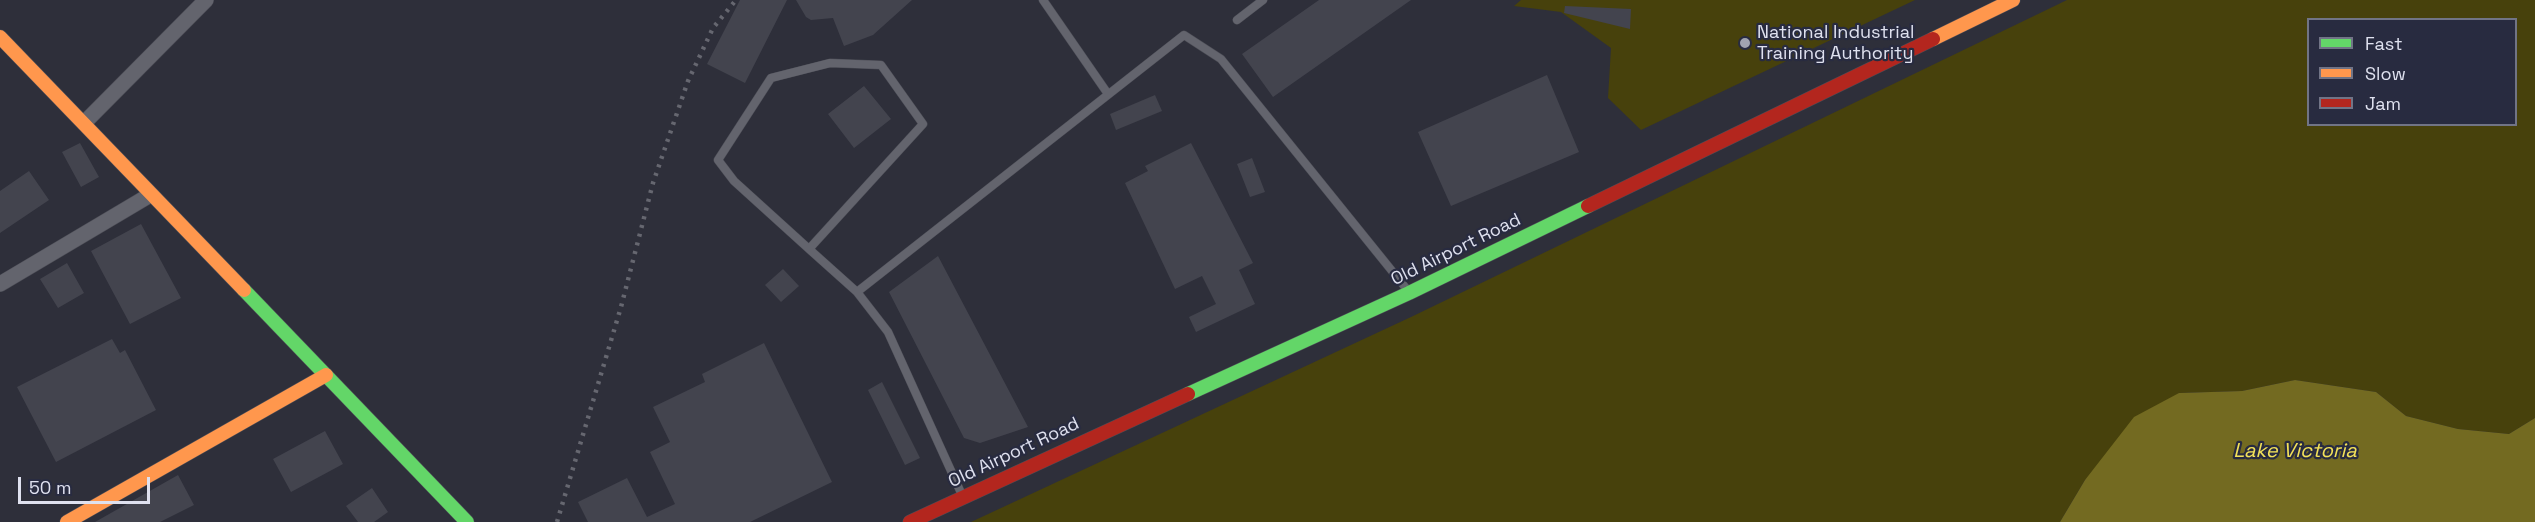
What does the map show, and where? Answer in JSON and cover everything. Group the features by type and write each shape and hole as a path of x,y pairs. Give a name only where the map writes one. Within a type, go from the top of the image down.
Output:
{"main road":[{"name":"Old Airport Road","path":"909,522 1409,293 2013,0"},
{"path":"0,37 467,522"},
{"path":"67,522 326,375"}],"street":[{"path":"84,123 207,0"},
{"path":"0,284 150,195"}],"lane":[{"path":"1044,0 1108,94"},
{"path":"1237,21 1263,0"},
{"path":"857,292 1184,34 1221,59 1409,293"},
{"path":"809,249 923,124 881,65 830,63 771,78 718,159 734,181 809,249 857,292 888,332 962,496"}],"shaded area":[{"path":"1521,0 1915,0 1641,130 1608,98 1611,48 1561,12 1514,6"},
{"path":"2067,0 2535,0 2535,418 2509,434 2458,429 2406,416 2376,392 2295,380 2242,391 2179,393 2085,480 2060,522 971,522 1411,317"}],"water":[{"name":"Lake Victoria","path":"2295,380 2376,392 2406,416 2458,429 2509,434 2535,418 2535,522 2060,522 2085,480 2134,417 2179,393 2242,391"}],"building":[{"path":"740,0 787,0 745,83 707,64"},
{"path":"796,0 912,0 873,35 844,46 833,18 811,20 806,17"},
{"path":"1319,0 1411,0 1273,97 1242,54"},
{"path":"1565,6 1631,9 1630,29 1564,13"},
{"path":"1547,75 1579,152 1451,206 1418,132"},
{"path":"864,86 891,119 854,148 828,114"},
{"path":"1155,95 1162,111 1116,130 1110,114"},
{"path":"80,143 99,177 81,187 62,152"},
{"path":"1191,143 1253,263 1239,270 1255,304 1196,332 1189,317 1216,304 1202,276 1175,289 1125,183 1148,171 1145,166"},
{"path":"1252,158 1265,192 1250,197 1237,164"},
{"path":"29,171 49,200 0,233 0,191"},
{"path":"141,224 181,298 130,324 91,251"},
{"path":"938,256 1028,427 980,443 964,438 889,292"},
{"path":"67,263 84,293 58,308 40,279"},
{"path":"783,269 799,286 781,302 765,285"},
{"path":"112,339 120,353 125,350 156,410 56,462 17,387"},
{"path":"764,343 832,482 750,522 588,522 578,502 627,478 647,517 675,504 650,452 670,442 653,407 705,382 702,374"},
{"path":"882,382 920,458 905,465 868,390"},
{"path":"325,431 343,464 291,492 273,459"},
{"path":"178,475 194,505 160,522 95,522"},
{"path":"372,488 388,512 374,522 358,522 346,506"}],"railway":[{"path":"557,522 621,307 653,183 688,81 713,28 736,0"}],"traffic: fast":[{"path":"1188,394 1409,293 1588,206"},
{"path":"244,290 467,522"}],"traffic: slow":[{"path":"1933,39 2013,0"},
{"path":"0,37 244,290"},
{"path":"67,522 326,375"}],"traffic: jam":[{"path":"1588,206 1933,39"},
{"path":"910,522 1188,394"}],"place":[{"name":"National Industrial Training Authority","path":"1745,43"}]}
